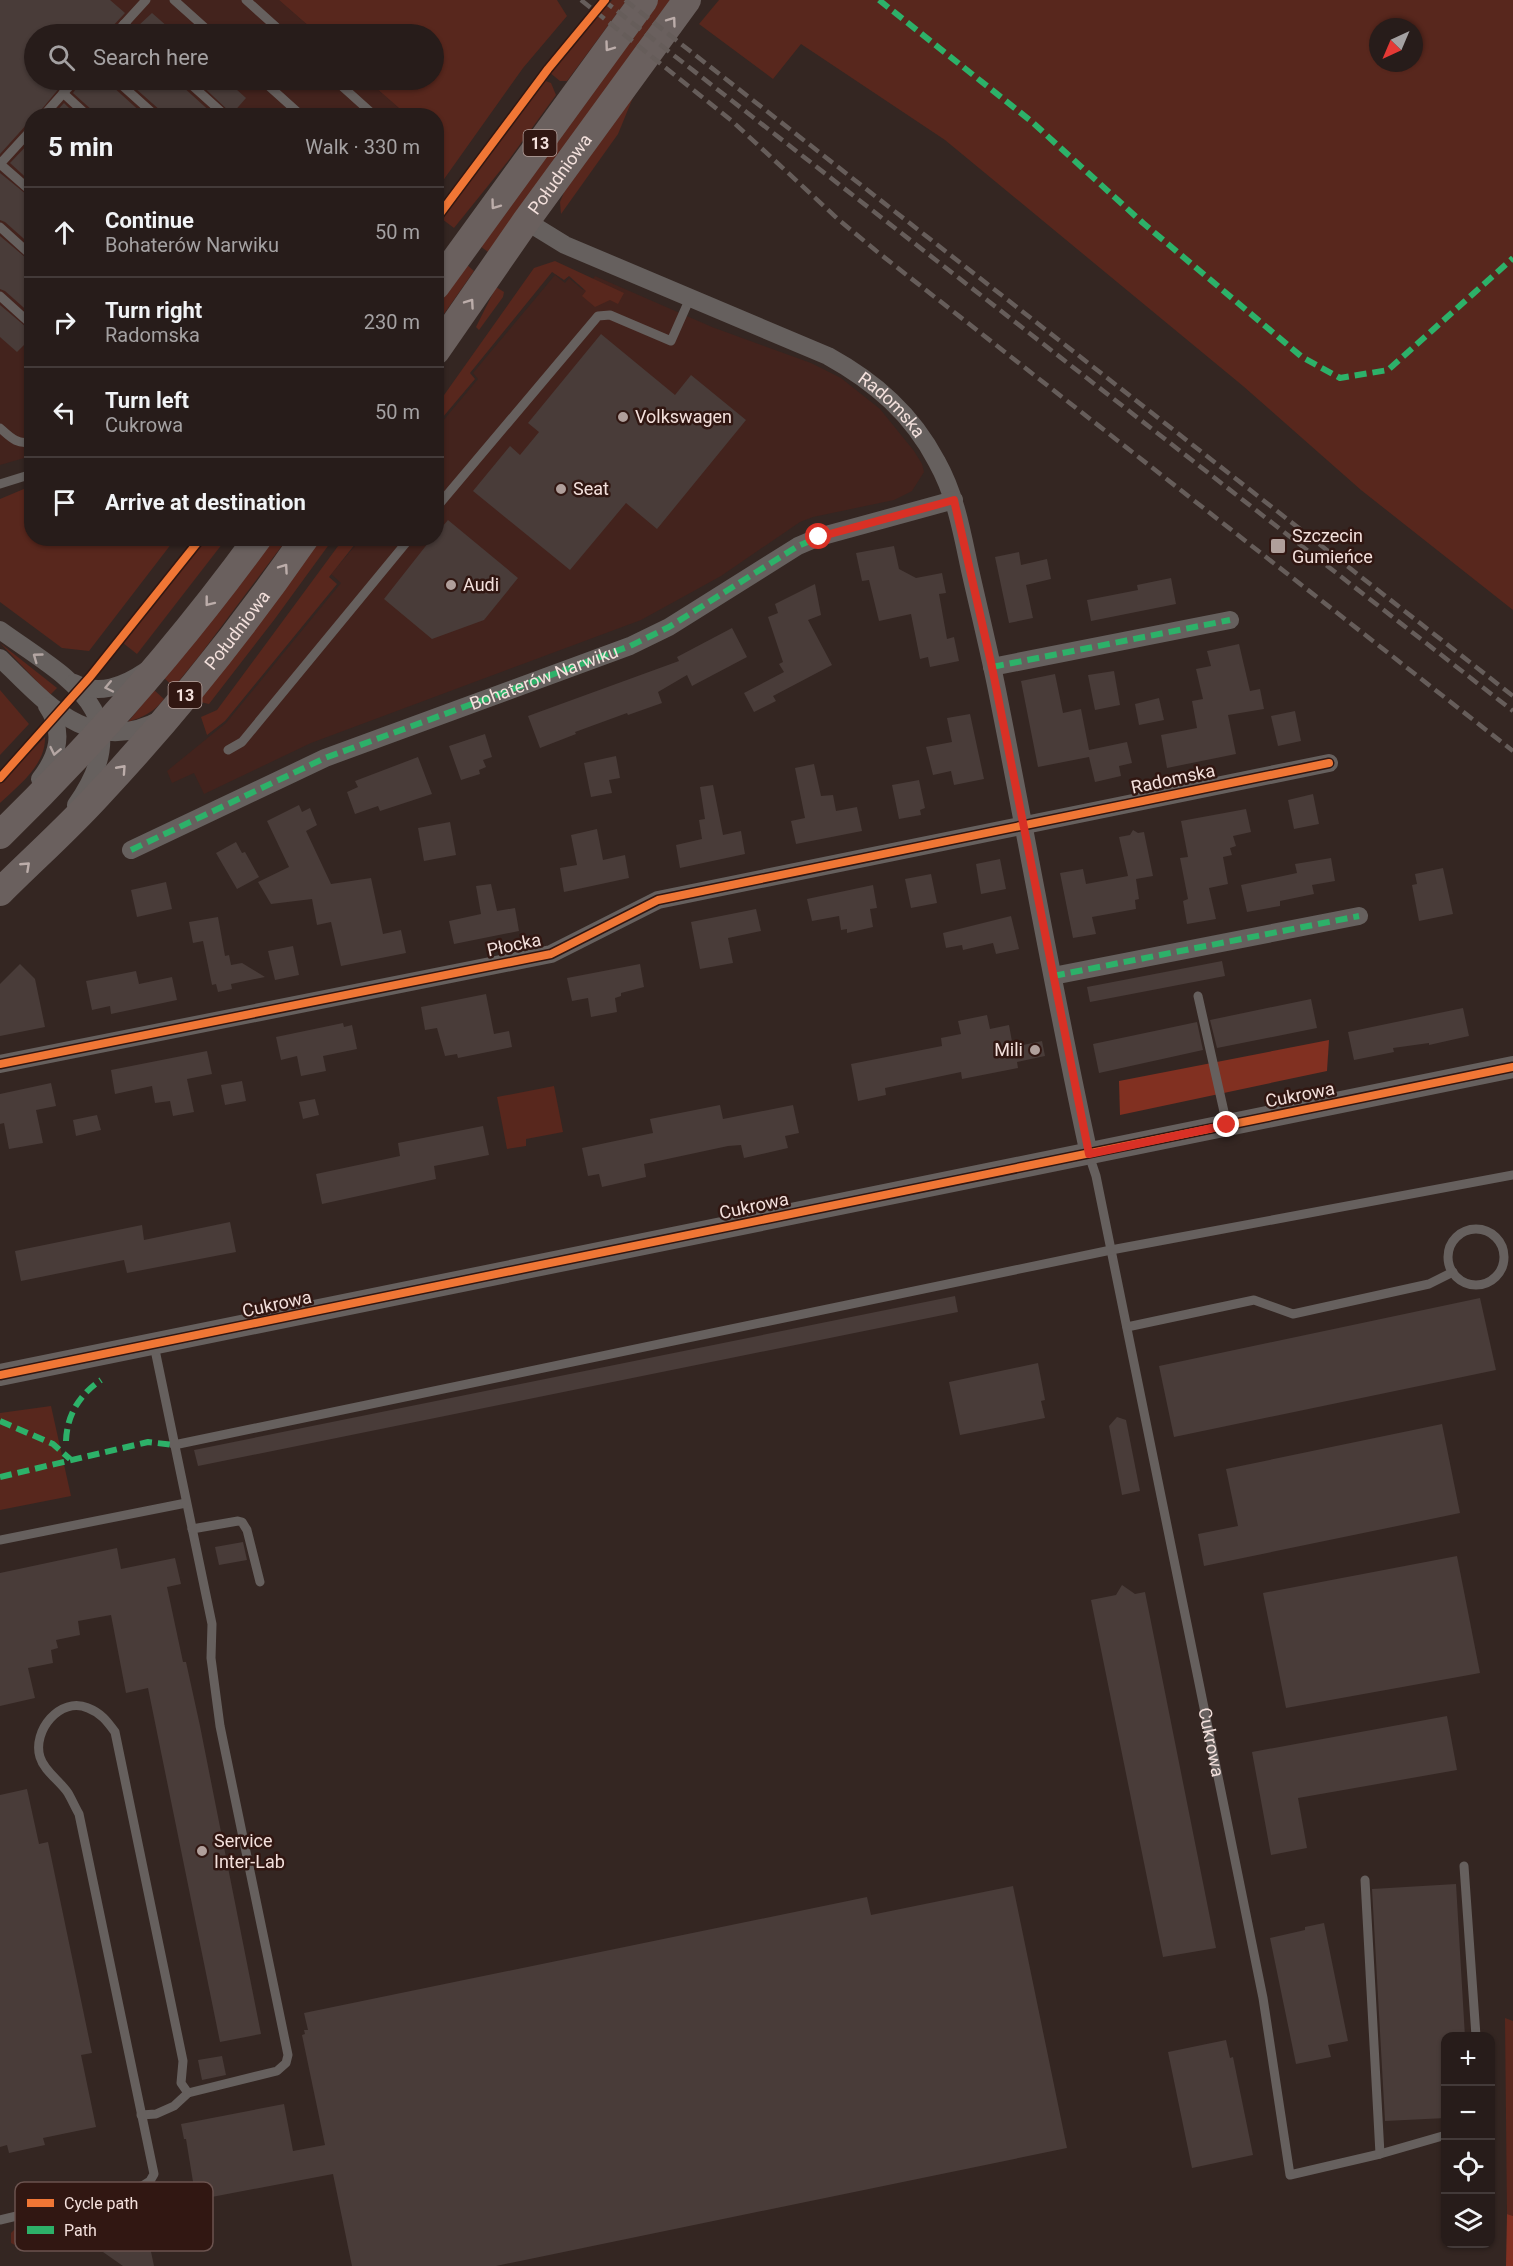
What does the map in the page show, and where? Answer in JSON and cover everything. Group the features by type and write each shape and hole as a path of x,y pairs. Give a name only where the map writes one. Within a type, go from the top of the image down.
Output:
{"main road":[{"name":"Południowa","path":"444,275 644,0"},
{"name":"Południowa","path":"444,339 526,221 687,0"},
{"name":"Południowa","path":"0,835 101,731 174,646 252,546"},
{"name":"Południowa","path":"0,892 97,797 240,629 299,546"}],"street":[{"name":"Radomska","path":"526,221 565,245 828,356 873,384 904,413 920,433 938,463 954,500 992,667 1089,1154"},
{"name":"Bohaterów Narwiku","path":"131,850 325,758 630,646 669,627 798,546 819,537 954,500"},
{"path":"992,667 1230,620"},
{"name":"Południowa","path":"0,630 74,683 90,702 101,731 101,748 95,772 86,790 52,841"},
{"name":"Południowa","path":"74,683 93,690 122,684 146,671 174,646"},
{"name":"Południowa","path":"0,658 40,697 69,720 84,727 101,731 138,729 166,717"},
{"name":"Południowa","path":"0,828 52,764 55,755 57,739 55,722 40,697"},
{"name":"Radomska","path":"1024,826 1329,763"},
{"name":"Płocka","path":"0,1064 551,954 658,900 1024,826"},
{"path":"1053,976 1359,916"},
{"name":"Cukrowa","path":"0,1376 1513,1067"}],"lane":[{"path":"124,24 146,0"},
{"path":"174,0 201,24"},
{"path":"246,0 273,24"},
{"path":"50,108 66,90"},
{"path":"127,90 147,108"},
{"path":"197,90 217,108"},
{"path":"273,90 293,108"},
{"path":"346,90 366,108"},
{"path":"63,93 79,108"},
{"path":"24,138 0,164 24,185"},
{"path":"0,227 24,249"},
{"path":"0,296 24,318"},
{"path":"444,499 598,316 610,315 671,341 690,298"},
{"path":"0,428 14,441 24,443"},
{"path":"0,484 24,476"},
{"path":"228,750 242,742 403,546"},
{"path":"1198,996 1227,1125"},
{"name":"Cukrowa","path":"1089,1154 1096,1176 1263,1998 1290,2175 1380,2154 1441,2136"},
{"path":"174,1445 1111,1250 1513,1175"},
{"path":"1470,1229 1487,1231 1501,1243 1504,1261 1501,1271 1495,1278 1477,1285 1467,1283 1453,1272 1448,1255 1455,1239 1461,1233 1470,1229"},
{"path":"1126,1327 1254,1300 1293,1314 1428,1284 1453,1272"},
{"path":"141,2115 156,2114 174,2106 188,2093 277,2071 286,2063 288,2055 220,1726 211,1658 212,1624 154,1345"},
{"path":"0,1540 186,1503"},
{"path":"192,1529 237,1521 243,1522 260,1582"},
{"path":"148,2182 154,2174 79,1814 68,1793 40,1758 38,1743 43,1727 52,1716 69,1707 86,1706 103,1716 115,1732 183,2061 181,2083 188,2093"},
{"path":"1464,1866 1476,2032"},
{"path":"1365,1880 1380,2154"},
{"path":"0,2220 15,2216"}],"shaded area":[{"path":"0,0 279,0 307,24 24,24 24,90 378,90 399,108 24,108 24,458 0,465"},
{"path":"279,0 557,0 567,16 523,68 444,179 444,108 399,108 378,90 444,90 444,24 307,24"},
{"path":"612,0 627,0 567,81 560,81 549,72"},
{"path":"658,0 670,0 488,252 480,246"},
{"path":"719,0 1513,0 1513,610 1361,490 1243,386 945,140 801,44 773,79 699,24"},
{"path":"543,80 551,83 556,95 508,161 454,228 444,220 444,216"},
{"path":"634,95 618,134 561,214 560,202 564,192"},
{"path":"555,261 624,293 618,304 610,300 595,307 582,296 586,291 569,276 564,280 552,272 470,373 475,379 444,416 444,395 534,268"},
{"path":"466,264 474,271 444,314 444,295"},
{"path":"555,275 565,283 569,278 583,290 595,276 712,327 811,363 841,378 880,409 914,451 924,472 912,491 894,500 813,517 800,522 721,576 641,620 311,743 204,794 194,773 172,783 167,771 226,723 341,583 331,574 355,546 444,546 444,420 478,379 473,373"},
{"path":"496,287 504,292 503,297 479,330 476,327"},
{"path":"24,489 24,546 170,546 89,651 62,648 0,602 0,499"},
{"path":"199,546 221,546 137,654 123,643"},
{"path":"266,546 282,546 174,687 164,678"},
{"path":"315,546 328,546 209,704 196,701"},
{"path":"338,546 353,546 329,577 337,584 225,721 207,735 201,717 217,710"},
{"path":"0,643 57,688 50,695"},
{"path":"0,690 29,724 0,755"},
{"path":"154,690 164,699 148,714 128,722"},
{"path":"45,737 41,757 30,774 0,803 0,782"},
{"path":"1329,1040 1327,1071 1120,1115 1119,1081"},
{"path":"554,1086 563,1132 526,1139 526,1146 507,1149 497,1097"},
{"path":"51,1406 71,1496 0,1510 0,1413"},
{"path":"1505,2018 1513,2021 1513,2216 1507,2214"},
{"path":"1507,2214 1513,2216 1513,2266 1506,2266"},
{"path":"15,2229 15,2245 11,2243 11,2233"}],"building":[{"path":"0,0 110,0 125,13 115,24 24,24 24,90 58,90 43,108 24,108 24,127 0,154"},
{"path":"152,13 165,24 140,24"},
{"path":"75,90 116,90 136,108 90,108 73,93"},
{"path":"137,90 186,90 206,108 158,108"},
{"path":"207,90 237,90 246,98 237,108 226,108"},
{"path":"64,103 69,108 59,108"},
{"path":"24,148 24,176 10,163"},
{"path":"0,173 24,192 24,239 0,220"},
{"path":"0,236 24,256 24,308 0,289"},
{"path":"0,305 24,325 24,345 17,352 0,337"},
{"path":"601,334 675,395 691,375 746,420 657,529 626,503 570,570 473,491 510,446 520,455 539,432 528,423"},
{"path":"448,520 518,578 484,620 432,639 384,599 426,546 444,546 444,525"},
{"path":"894,546 899,569 916,578 942,573 946,593 939,594 947,639 954,637 959,661 930,667 928,657 920,659 911,614 879,621 869,580 862,581 856,553"},
{"path":"1019,552 1021,565 1047,559 1051,579 1026,585 1033,618 1009,623 995,557"},
{"path":"1171,578 1176,604 1091,621 1087,600 1138,590 1137,585"},
{"path":"815,584 821,615 808,620 832,665 773,696 776,701 754,712 744,693 784,672 779,664 783,662 768,617 778,613 775,604"},
{"path":"732,628 747,657 692,686 687,675 658,692 662,703 575,732 576,734 540,748 528,716 679,661 677,657"},
{"path":"1239,644 1250,691 1260,689 1264,709 1228,715 1236,754 1167,768 1161,735 1197,728 1192,701 1203,699 1196,669 1211,666 1207,651"},
{"path":"1114,671 1120,705 1095,710 1088,675"},
{"path":"1055,674 1063,713 1081,709 1089,750 1127,742 1132,763 1119,766 1121,776 1095,782 1089,757 1038,767 1021,681"},
{"path":"1159,698 1164,720 1139,725 1135,704"},
{"path":"1295,711 1301,741 1278,746 1271,716"},
{"path":"970,714 984,779 954,785 951,771 933,775 926,747 952,742 947,718"},
{"path":"485,734 492,757 483,760 486,767 479,770 480,774 461,780 449,746"},
{"path":"616,756 620,778 609,780 612,793 591,797 584,763"},
{"path":"418,757 432,794 380,811 378,806 355,814 347,792 358,787 355,781"},
{"path":"814,764 821,796 833,795 836,811 857,807 862,831 796,844 791,821 805,818 795,768"},
{"path":"919,780 925,808 920,810 921,815 899,819 892,785"},
{"path":"713,785 723,835 741,831 745,854 680,868 676,845 702,839 699,820 705,819 700,787"},
{"path":"1313,794 1319,824 1294,829 1288,800"},
{"path":"299,805 302,812 310,808 317,825 306,831 331,884 371,878 383,934 401,930 406,953 341,966 331,922 317,925 312,899 271,904 258,882 289,867 267,821"},
{"path":"1246,809 1251,832 1233,836 1236,846 1230,848 1232,855 1223,857 1228,884 1209,888 1216,919 1187,924 1183,901 1188,899 1180,858 1188,857 1181,821"},
{"path":"450,822 456,855 424,861 418,828"},
{"path":"597,829 603,860 625,855 629,878 564,892 560,868 577,865 571,835"},
{"path":"1133,830 1138,833 1144,832 1153,876 1136,879 1139,899 1135,900 1136,909 1092,917 1096,934 1073,938 1060,873 1083,869 1086,884 1128,876 1119,837 1130,835"},
{"path":"236,842 242,853 245,852 259,877 237,889 216,853"},
{"path":"1331,858 1335,881 1312,885 1314,894 1280,901 1280,906 1247,912 1241,885 1297,873 1295,864"},
{"path":"1000,859 1006,889 981,894 976,864"},
{"path":"1443,868 1453,914 1419,921 1412,885 1417,884 1415,874"},
{"path":"931,874 937,903 911,908 905,879"},
{"path":"166,882 172,909 137,917 131,890"},
{"path":"491,884 497,911 515,908 519,931 454,944 449,921 481,914 476,886"},
{"path":"873,885 877,908 870,909 873,927 847,933 847,929 841,930 839,916 812,921 807,899"},
{"path":"756,909 761,931 728,938 733,963 700,969 691,922"},
{"path":"1011,916 1019,949 996,954 993,943 963,950 962,945 946,948 943,933"},
{"path":"218,917 225,956 229,955 231,965 242,963 265,977 231,984 232,989 218,992 216,984 212,985 203,941 193,943 189,922"},
{"path":"293,946 299,975 275,980 268,951"},
{"path":"1222,961 1225,976 1090,1002 1087,987"},
{"path":"20,964 35,979 45,1027 0,1036 0,984"},
{"path":"640,964 644,987 621,993 621,996 615,998 617,1012 591,1017 588,998 572,1001 567,978"},
{"path":"136,971 139,984 172,977 177,1000 111,1014 110,1006 92,1010 86,981"},
{"path":"486,994 494,1034 509,1031 512,1047 458,1058 457,1054 445,1056 437,1028 425,1030 421,1007"},
{"path":"1311,999 1317,1028 1217,1048 1210,1020"},
{"path":"1463,1008 1469,1036 1429,1045 1429,1043 1393,1048 1394,1052 1354,1060 1348,1032"},
{"path":"987,1015 990,1029 1009,1025 1013,1047 1042,1041 1045,1056 1017,1062 1018,1068 962,1079 961,1072 885,1088 886,1095 858,1101 851,1064 942,1046 941,1038 961,1034 958,1021"},
{"path":"1197,1022 1203,1050 1099,1073 1093,1044"},
{"path":"343,1023 344,1027 352,1025 357,1049 323,1056 326,1071 301,1076 297,1056 281,1060 276,1037"},
{"path":"207,1051 212,1074 187,1079 194,1112 173,1116 170,1101 155,1103 152,1086 115,1094 111,1070"},
{"path":"242,1081 246,1101 225,1105 221,1085"},
{"path":"51,1083 56,1106 36,1110 43,1143 9,1149 4,1123 0,1124 0,1094"},
{"path":"315,1099 319,1115 303,1119 299,1102"},
{"path":"720,1105 723,1119 793,1105 799,1133 785,1136 788,1148 744,1158 741,1145 728,1146 644,1164 646,1177 602,1187 599,1174 588,1176 582,1148 653,1133 650,1119"},
{"path":"97,1115 101,1130 76,1136 73,1120"},
{"path":"483,1126 489,1155 434,1166 436,1179 322,1204 316,1174 400,1156 398,1143"},
{"path":"230,1222 236,1252 127,1273 124,1260 21,1281 15,1251 142,1225 144,1240"},
{"path":"955,1296 958,1312 198,1466 194,1450"},
{"path":"1480,1298 1496,1370 1174,1437 1159,1366"},
{"path":"1038,1363 1045,1400 1041,1401 1045,1418 960,1435 949,1382"},
{"path":"1117,1417 1126,1420 1140,1491 1122,1495 1109,1426"},
{"path":"1442,1424 1460,1513 1204,1566 1198,1534 1238,1526 1226,1469"},
{"path":"243,1542 247,1560 219,1565 215,1547"},
{"path":"117,1548 121,1569 175,1558 181,1584 167,1587 200,1726 261,2034 220,2042 148,1688 126,1693 111,1615 78,1621 80,1635 56,1640 58,1648 51,1650 53,1663 28,1668 35,1698 0,1706 0,1573"},
{"path":"1457,1556 1480,1673 1286,1708 1263,1593"},
{"path":"1122,1585 1135,1594 1145,1592 1216,1948 1163,1957 1091,1600 1116,1595"},
{"path":"1447,1716 1457,1770 1298,1798 1307,1848 1271,1855 1252,1752"},
{"path":"27,1789 39,1844 48,1842 92,2053 81,2055 96,2127 43,2138 45,2145 9,2153 7,2145 0,2147 0,1795"},
{"path":"1456,1884 1465,2032 1441,2032 1441,2118 1385,2121 1372,1889"},
{"path":"1013,1886 1067,2148 496,2266 352,2266 333,2174 213,2197 213,2182 193,2182 186,2139 184,2139 181,2124 284,2104 293,2151 325,2145 302,2035 305,2034 304,2030 308,2030 304,2013 867,1897 871,1915"},
{"path":"1324,1923 1348,2041 1328,2045 1331,2057 1296,2064 1270,1938"},
{"path":"1226,2040 1230,2058 1233,2057 1253,2155 1192,2168 1168,2052"},
{"path":"222,2056 226,2075 202,2080 198,2060"},
{"path":"151,2251 154,2266 123,2266 103,2252"}],"railway":[{"path":"581,0 732,121 839,220 880,254 1513,751"},
{"path":"603,0 1513,711"},
{"path":"625,0 1513,696"}],"marked path":[{"path":"879,0 1031,121 1143,223 1302,357 1340,378 1388,370 1513,258"},
{"path":"131,850 325,758 630,646 669,627 798,546 819,537 954,500"},
{"path":"992,667 1230,620"},
{"path":"1053,976 1359,916"},
{"path":"66,1441 69,1423 76,1406 86,1392 101,1380"},
{"path":"0,1421 53,1444 70,1459"},
{"path":"0,1477 148,1442 174,1445"}],"cycle path":[{"path":"444,208 548,69 605,0"},
{"path":"0,778 90,677 195,546"},
{"path":"0,1064 551,954 658,900 1329,763"},
{"path":"0,1375 1513,1067"}],"place":[{"name":"Volkswagen","path":"623,417"},
{"name":"Seat","path":"561,489"},
{"name":"Szczecin Gumieńce","path":"1278,546"},
{"name":"Audi","path":"451,585"},
{"name":"Mili","path":"1035,1050"},
{"name":"Service Inter-Lab","path":"202,1851"}],"route":[{"path":"819,537 954,500 992,667 1089,1154 1227,1125"}]}
